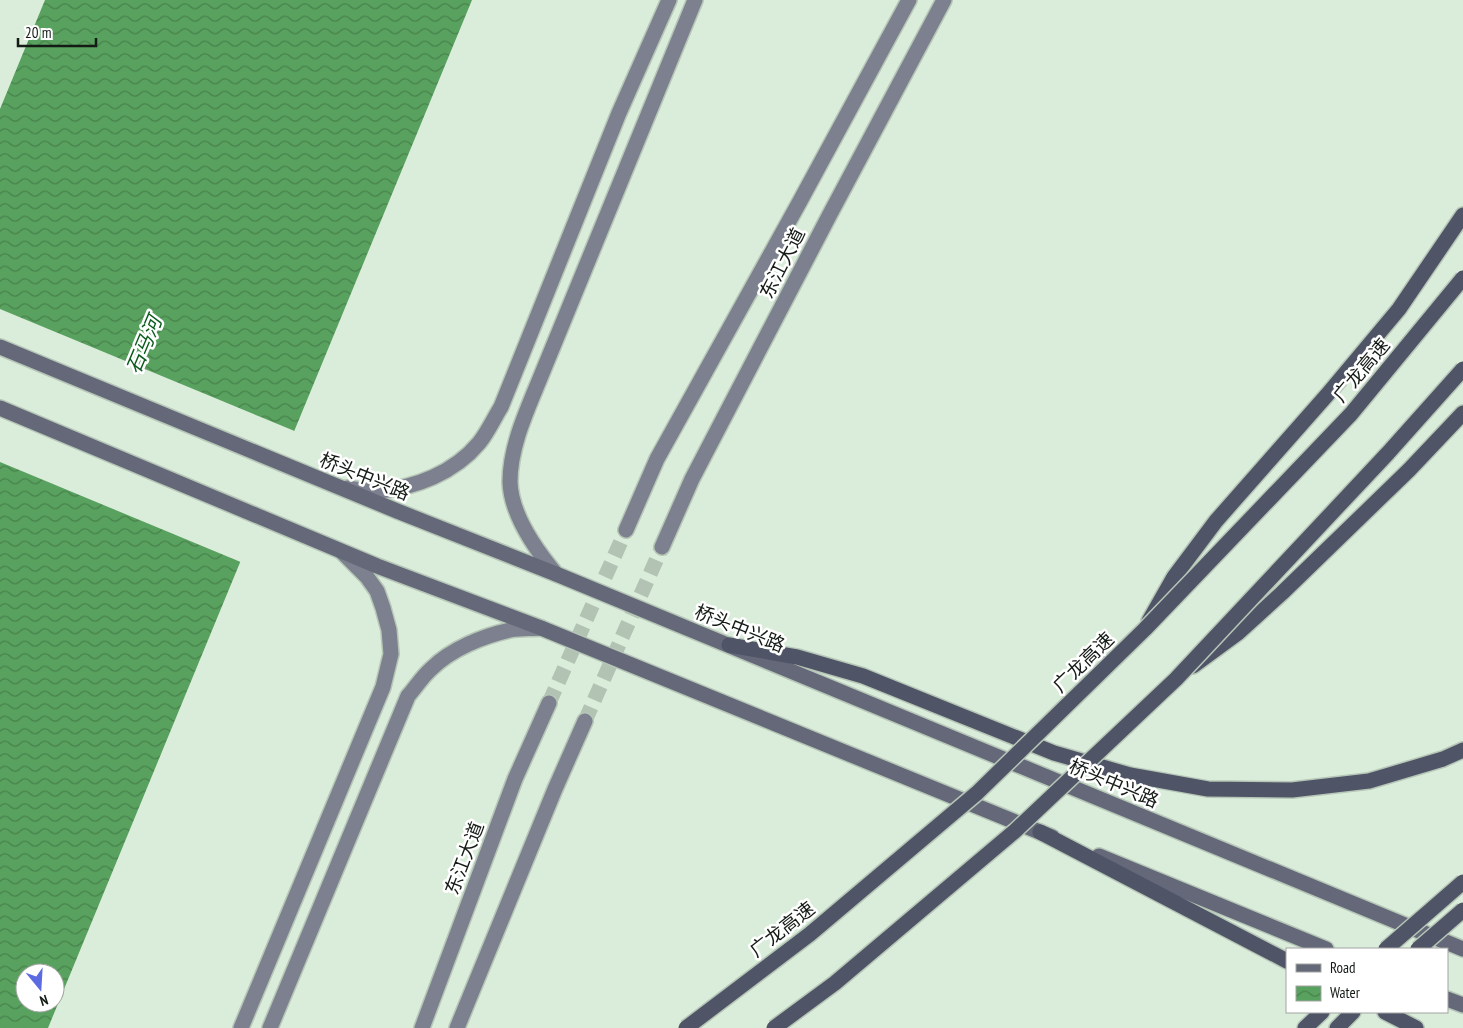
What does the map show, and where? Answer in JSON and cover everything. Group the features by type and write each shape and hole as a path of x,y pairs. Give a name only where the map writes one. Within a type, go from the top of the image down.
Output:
{"highway":[{"path":"1145,629 1174,577 1216,521 1327,395 1399,309 1463,216"},
{"name":"广龙高速","path":"686,1028 810,934 976,793 1145,629 1351,414 1463,278"},
{"path":"774,1028 835,983 1015,831 1176,679 1388,453 1463,369"},
{"path":"1176,679 1238,633 1282,593 1409,470 1463,413"},
{"path":"729,645 797,657 863,676 1054,753 1130,775 1208,789 1292,790 1369,781 1443,759 1463,750"},
{"path":"1040,832 1286,960"},
{"path":"1387,948 1463,882"},
{"path":"1419,948 1463,910"},
{"path":"1305,1028 1321,1013"},
{"path":"1337,1028 1352,1013"},
{"path":"1387,1013 1416,1028"}],"main road":[{"path":"340,487 376,491 405,487 431,478 457,464 480,442 501,407 619,113 669,0"},
{"path":"556,574 538,552 526,532 515,507 510,483 514,451 536,388 695,0"},
{"name":"东江大道","path":"626,530 657,459 909,0"},
{"name":"东江大道","path":"662,547 701,462 944,0"},
{"name":"桥头中兴路","path":"0,347 397,511 729,645 1463,949"},
{"path":"0,408 342,552 372,572 542,628 1324,948"},
{"path":"241,1028 383,687 391,654 389,630 372,572"},
{"path":"270,1028 408,696 430,669 445,657 464,646 489,636 512,630 542,628"},
{"name":"东江大道","path":"422,1028 515,779 549,703"},
{"path":"457,1028 555,789 585,721"},
{"path":"1448,999 1463,1005"}],"water":[{"name":"石马河","path":"45,0 472,0 65,987 65,963 15,963 15,1013 54,1013 48,1028 0,1028 0,109"}],"pier":[{"path":"0,309 297,432 243,563 0,462"}],"tunnel":[{"path":"549,703 626,530"},
{"path":"585,721 662,547"}]}
